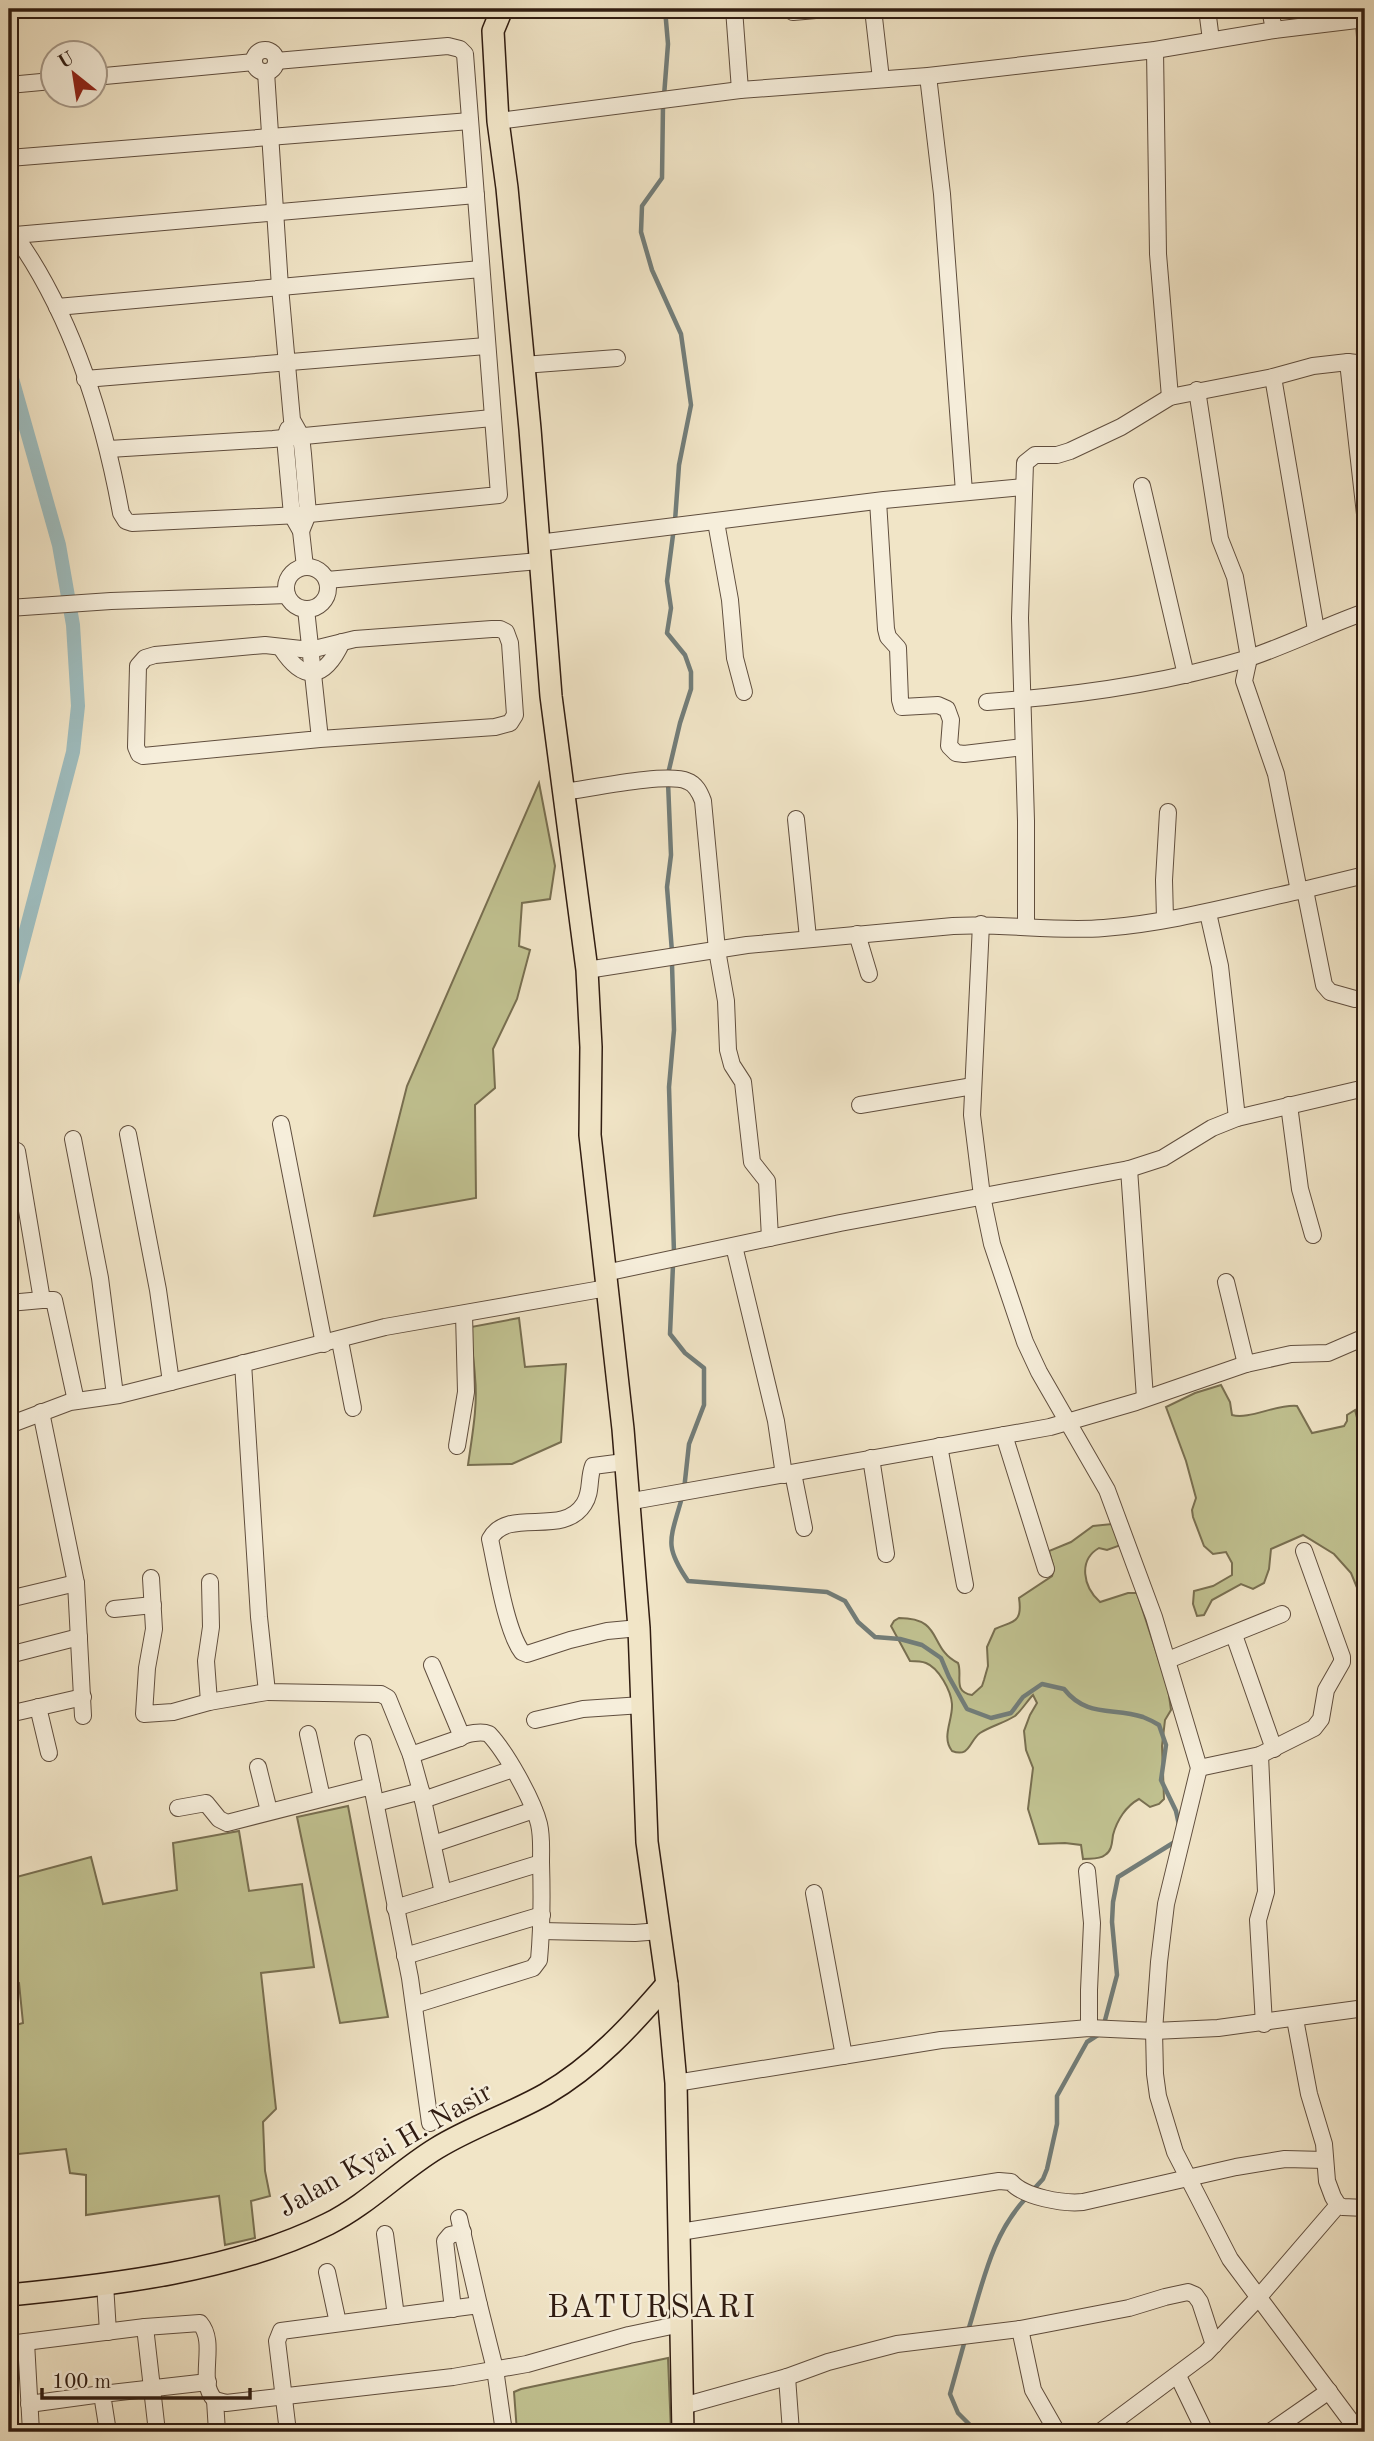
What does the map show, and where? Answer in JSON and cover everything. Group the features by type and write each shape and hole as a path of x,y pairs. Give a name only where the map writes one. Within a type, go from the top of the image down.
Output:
{"main road":[{"path":"502,9 493,31 498,121 507,188 551,696 587,970 591,1047 590,1135 618,1376 639,1628 647,1842 667,1984 676,2083 683,2432"},
{"name":"Jalan Kyai H. Nasir","path":"9,2295 105,2295 145,2278 258,2252 298,2238 331,2222 438,2147 544,2095 579,2073 632,2024 667,1984"}],"street":[{"path":"734,9 740,90"},
{"path":"793,12 827,9"},
{"path":"873,9 881,79"},
{"path":"1207,9 1211,40"},
{"path":"1270,9 1274,30"},
{"path":"498,121 740,90 928,76 1155,50 1274,30 1364,19 1365,37"},
{"path":"108,76 265,65 454,47 463,51 467,61 499,495 300,514 129,522 121,513 109,449 57,307 12,231 475,195"},
{"path":"1155,50 1158,254 1170,397"},
{"path":"265,65 280,287 305,567"},
{"path":"928,76 942,194 964,492"},
{"path":"9,85 38,82"},
{"path":"9,158 470,121"},
{"path":"57,307 481,269"},
{"path":"85,379 486,346"},
{"path":"523,365 617,358"},
{"path":"1348,362 1360,428 1365,514"},
{"path":"1026,925 1020,618 1025,463 1035,455 1070,452 1121,427 1170,397 1273,377 1313,366 1348,362 1365,364"},
{"path":"1273,377 1316,631"},
{"path":"1197,390 1220,539 1235,577 1249,658 1244,681 1276,774 1324,985 1330,992 1355,999"},
{"path":"109,449 293,437 492,418"},
{"path":"1142,486 1186,675"},
{"path":"327,580 538,552 716,522 878,501 1023,487"},
{"path":"878,501 886,629 888,637 898,648 901,705 907,708 938,705 947,709 951,720 949,746 956,753 1023,747"},
{"path":"716,522 730,600 735,658 744,692"},
{"path":"305,567 318,570 327,580 328,594 313,608 306,609 295,605 287,595 289,577 305,567"},
{"path":"13,608 111,601 287,595"},
{"path":"306,609 320,739"},
{"path":"987,702 1097,691 1186,675 1249,658 1365,612"},
{"path":"504,630 510,643 515,718 510,723 495,727 320,739 148,757 136,751 138,667 145,658 155,654 265,645 310,650 355,639 504,630"},
{"path":"281,648 291,662 313,672 324,669 331,663 342,642"},
{"path":"563,792 662,779 690,782 700,793 717,950 726,1001 730,1059 743,1082 753,1166 767,1181 770,1238"},
{"path":"1166,919 1164,880 1167,812"},
{"path":"796,819 808,938"},
{"path":"587,970 808,938 981,924 1100,928 1208,913 1365,875"},
{"path":"1208,913 1220,966 1237,1118"},
{"path":"981,924 973,1086 974,1142 992,1244 1025,1342 1039,1372 1107,1490 1150,1605 1199,1768 1166,1904 1158,1962 1154,2031 1158,2096 1175,2152 1230,2259 1359,2432"},
{"path":"857,934 869,974"},
{"path":"860,1105 973,1086"},
{"path":"9,1426 76,1401 172,1382 332,1343 385,1327 464,1314 734,1246 1129,1169 1163,1158 1212,1128 1237,1118 1365,1088"},
{"path":"1289,1105 1300,1189 1313,1235"},
{"path":"281,1124 332,1343 353,1408"},
{"path":"128,1134 158,1290 172,1382"},
{"path":"73,1139 100,1278 115,1395"},
{"path":"17,1151 42,1300"},
{"path":"1129,1169 1145,1398"},
{"path":"734,1246 804,1528"},
{"path":"1226,1282 1246,1364"},
{"path":"9,1303 54,1300 76,1401"},
{"path":"457,1446 466,1392 464,1314"},
{"path":"627,1502 1069,1422 1246,1364 1291,1354 1328,1353 1365,1337"},
{"path":"243,1363 258,1617 267,1692"},
{"path":"41,1412 76,1583 83,1716"},
{"path":"1004,1434 1046,1569"},
{"path":"939,1446 965,1585"},
{"path":"871,1458 886,1554"},
{"path":"624,1462 593,1466 590,1494 572,1517 549,1522 514,1523 494,1532 490,1539 500,1585 522,1652 527,1654 607,1632 639,1628"},
{"path":"1199,1768 1267,1752 1317,1725 1321,1719 1326,1690 1343,1660 1304,1551"},
{"path":"151,1578 154,1629 147,1668 144,1714 173,1712 209,1702 267,1692 383,1695 392,1704 411,1755 443,1893"},
{"path":"209,1702 206,1661 211,1627 210,1582"},
{"path":"9,1600 76,1583"},
{"path":"114,1609 153,1605"},
{"path":"1168,1660 1282,1614"},
{"path":"1234,1635 1267,1752 1266,1892 1258,1920 1264,2024"},
{"path":"9,1655 79,1637"},
{"path":"432,1665 460,1732 460,1738"},
{"path":"9,1714 83,1697"},
{"path":"535,1720 583,1709 642,1705"},
{"path":"38,1707 49,1753"},
{"path":"411,1755 464,1735 483,1732 489,1734 513,1769 534,1810 541,1836 542,1923 539,1960 533,1968 414,2005"},
{"path":"308,1734 322,1798"},
{"path":"363,1743 414,2005 430,2123"},
{"path":"258,1767 269,1811"},
{"path":"376,1803 422,1795 513,1769"},
{"path":"178,1808 206,1803 219,1819 227,1823 372,1786"},
{"path":"433,1844 534,1810"},
{"path":"395,1908 541,1863"},
{"path":"1087,1871 1092,1923 1090,2028"},
{"path":"814,1893 844,2056"},
{"path":"405,1956 542,1923 635,1933 660,1931"},
{"path":"676,2083 941,2040 1090,2028 1154,2031 1218,2028 1264,2024 1365,2008"},
{"path":"1295,2019 1309,2094 1324,2144 1327,2181 1338,2205"},
{"path":"680,2232 999,2181 1011,2182 1017,2189 1068,2203 1284,2159 1325,2160"},
{"path":"1338,2205 1365,2208"},
{"path":"1100,2432 1178,2376 1214,2345 1338,2205"},
{"path":"453,2309 445,2241 461,2225 495,2369 504,2432"},
{"path":"385,2234 396,2316"},
{"path":"327,2272 338,2323"},
{"path":"683,2406 897,2344 1020,2329 1129,2308 1188,2292 1195,2295 1200,2302 1214,2345"},
{"path":"105,2295 108,2332"},
{"path":"288,2432 277,2341 279,2333 284,2329 479,2305"},
{"path":"9,2344 200,2323 206,2333 210,2395 215,2400 226,2403 428,2381 527,2364 681,2323"},
{"path":"145,2327 158,2432"},
{"path":"1020,2329 1033,2390 1057,2432"},
{"path":"26,2342 31,2432"},
{"path":"787,2376 791,2432"},
{"path":"1178,2376 1205,2432"},
{"path":"29,2404 208,2382"},
{"path":"1270,2432 1329,2392"},
{"path":"102,2393 107,2432"},
{"path":"215,2400 217,2432"}],"green space":[{"path":"539,783 555,866 550,899 522,903 519,946 530,950 517,999 493,1049 495,1088 475,1105 476,1198 374,1216 407,1086"},
{"path":"519,1318 525,1367 566,1364 561,1442 512,1464 468,1465 476,1399 471,1327"},
{"path":"1221,1385 1230,1402 1232,1415 1297,1406 1312,1433 1344,1426 1347,1415 1355,1410 1365,1449 1365,1607 1351,1573 1334,1554 1303,1535 1271,1549 1264,1583 1253,1589 1241,1584 1212,1600 1204,1615 1197,1616 1193,1604 1194,1591 1213,1586 1232,1575 1232,1563 1226,1552 1213,1554 1204,1546 1193,1517 1196,1498 1186,1461 1166,1407 1195,1393"},
{"path":"1112,1524 1121,1545 1107,1550 1099,1548 1092,1553 1085,1574 1090,1589 1100,1602 1128,1593 1137,1593 1168,1688 1171,1710 1165,1720 1162,1746 1164,1799 1150,1807 1139,1799 1134,1802 1120,1819 1107,1853 1100,1858 1083,1859 1081,1845 1039,1844 1028,1809 1033,1768 1026,1750 1024,1731 1037,1703 1033,1695 1015,1716 980,1733 966,1750 958,1753 952,1751 947,1734 952,1704 947,1687 931,1666 910,1661 891,1626 899,1618 913,1619 930,1628 942,1650 958,1663 960,1687 972,1695 982,1686 988,1666 987,1647 995,1629 1015,1620 1019,1613 1019,1598 1052,1576 1054,1569 1049,1551 1071,1542 1093,1526"},
{"path":"348,1806 388,2017 340,2023 297,1817"},
{"path":"239,1831 249,1891 302,1884 314,1967 261,1973 276,2109 263,2122 265,2171 270,2196 251,2201 255,2238 225,2245 219,2196 86,2215 86,2175 70,2173 66,2149 9,2155 9,2027 23,2023 19,1983 9,1984 9,1879 91,1857 103,1904 177,1890 173,1843"},
{"path":"668,2358 671,2432 517,2432 514,2392"}],"waterway":[{"path":"664,96 668,44 665,9"},
{"path":"663,105 662,178 642,206 641,232 652,270 681,334 691,405 679,465 675,521"},
{"path":"9,368 59,545 73,625 78,706 73,752 9,995"},
{"path":"668,774 691,689 691,672 685,655 667,633 671,608 667,581 673,535"},
{"path":"668,782 671,855 667,887 672,952"},
{"path":"672,964 674,1030 669,1087 674,1253"},
{"path":"673,1265 670,1334 685,1353 704,1368 704,1405 689,1444 684,1490"},
{"path":"681,1501 671,1542 675,1559 688,1581 827,1592 845,1601 858,1622 875,1637 900,1639 922,1645 941,1658 967,1709 991,1718 1011,1713 1023,1697 1042,1684 1064,1689 1073,1698 1091,1708 1132,1714 1159,1725 1166,1745 1161,1780 1176,1811 1179,1825"},
{"path":"1104,2024 1117,1975 1112,1922 1118,1877 1173,1843"},
{"path":"1033,2190 1043,2179 1047,2169 1057,2124 1057,2096 1087,2042 1101,2033"},
{"path":"968,2331 996,2243 1027,2197"},
{"path":"965,2340 950,2394 958,2413 977,2432"}],"district":[{"name":"BATURSARI","path":"652,2309"}]}
